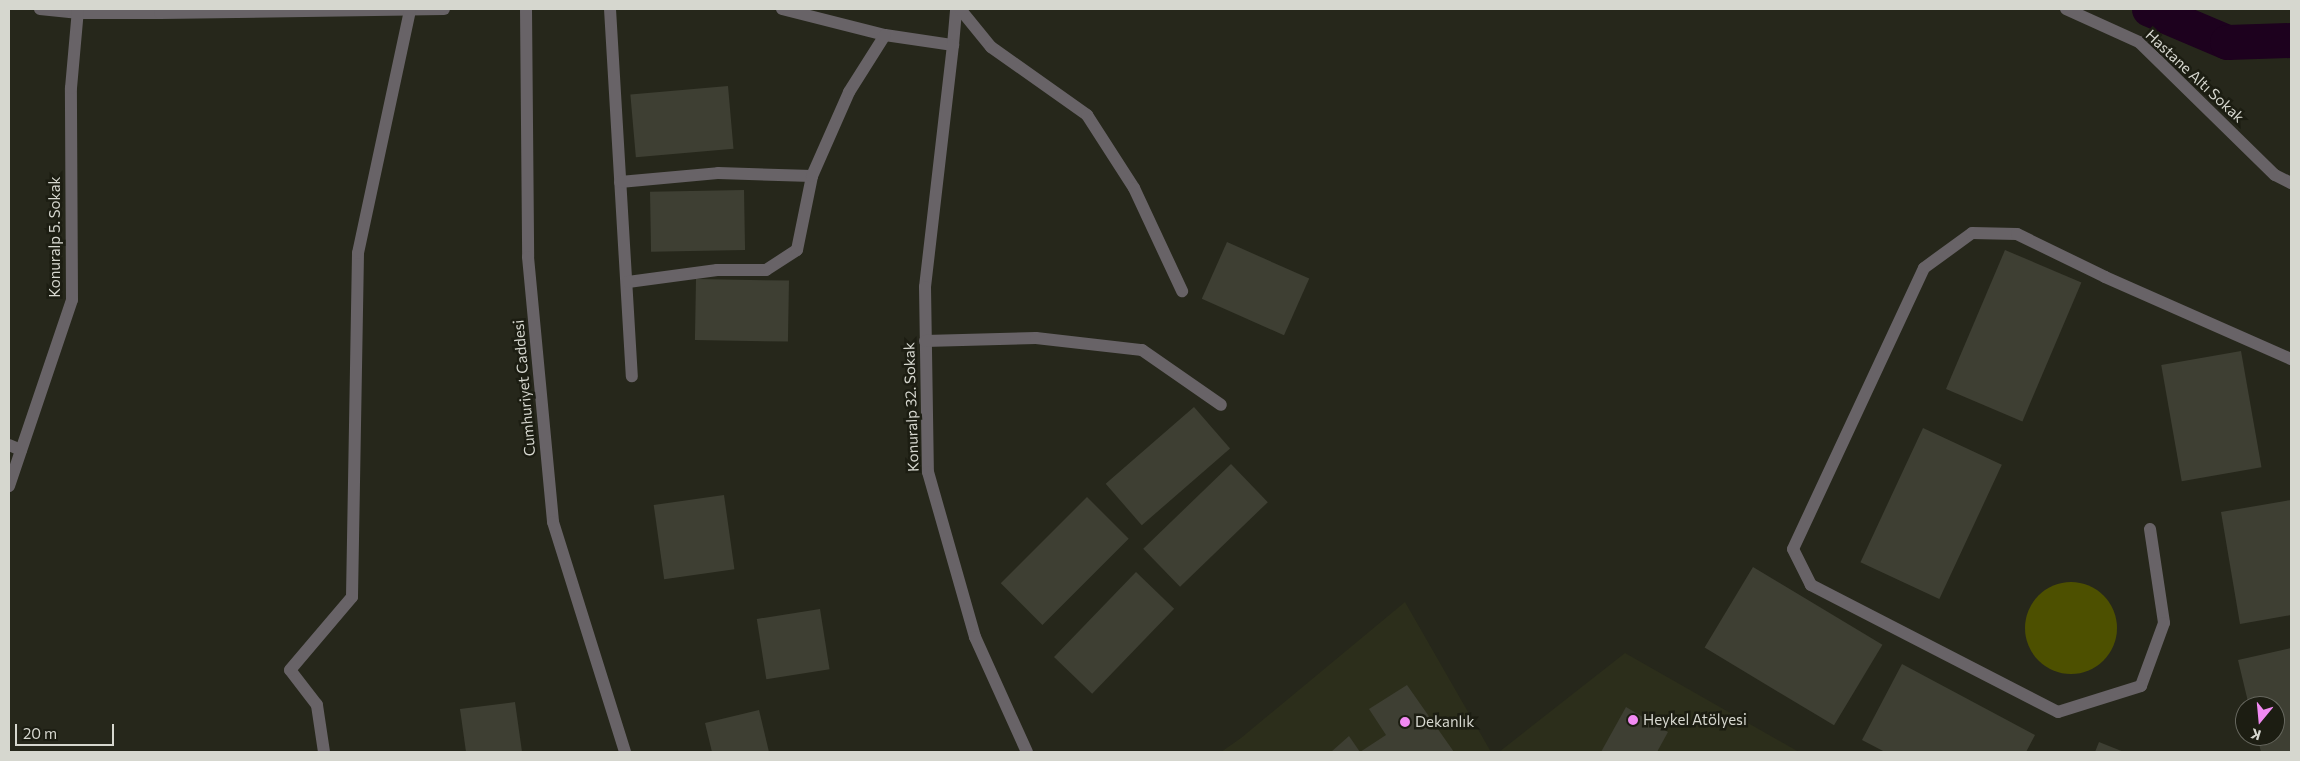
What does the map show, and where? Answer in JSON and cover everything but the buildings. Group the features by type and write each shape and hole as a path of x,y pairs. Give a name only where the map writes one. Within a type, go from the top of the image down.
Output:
{"street":[{"path":"40,9 78,11 410,11 444,9"},
{"name":"Cumhuriyet Caddesi","path":"526,9 528,257 553,522 625,752"},
{"path":"610,9 628,282 632,376"},
{"path":"782,9 885,35 953,45"},
{"name":"Konuralp 32. Sokak","path":"956,9 925,287 928,472 975,637 1027,752"},
{"path":"960,9 991,47 1086,115 1134,188 1182,291"},
{"name":"Hastane Altı Sokak","path":"2066,9 2139,42 2274,174 2291,183"},
{"name":"Konuralp 5. Sokak","path":"9,486 15,447 72,300 71,88 78,11"},
{"path":"324,752 317,705 290,670 352,597 358,254 410,11"},
{"path":"628,282 717,270 766,270 797,250 812,176 849,92 885,35"},
{"path":"620,182 718,173 812,176"},
{"path":"2150,529 2164,623 2141,686 2058,712 1811,585 1793,549 1924,268 1972,233 2017,234 2105,277 2291,359"},
{"path":"925,341 1036,338 1142,350 1221,405"}],"shaded area":[{"path":"2071,582 2089,585 2104,595 2114,610 2117,628 2114,646 2104,661 2089,671 2071,674 2053,671 2038,661 2028,646 2025,628 2028,610 2038,595 2053,585"},
{"path":"1405,602 1491,752 1221,752 1241,738"},
{"path":"1625,653 1799,752 1499,752"}],"waterway":[{"path":"2149,9 2227,42 2291,40"}],"place":[{"name":"Heykel Atölyesi","path":"1633,720"},
{"name":"Dekanlık","path":"1405,722"}]}
